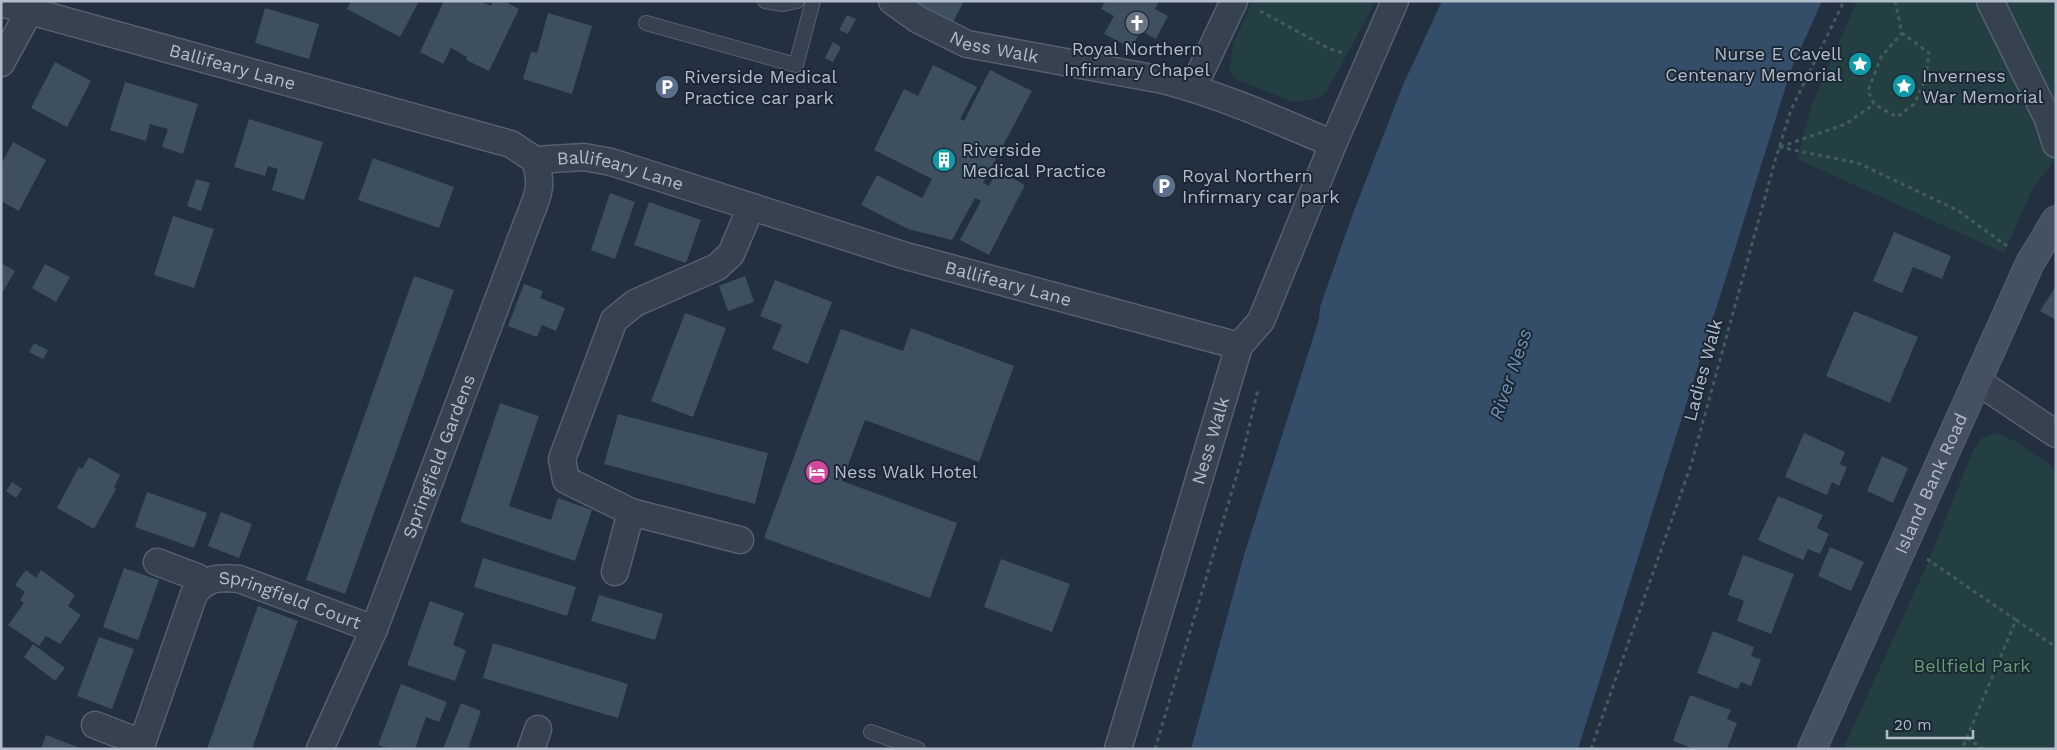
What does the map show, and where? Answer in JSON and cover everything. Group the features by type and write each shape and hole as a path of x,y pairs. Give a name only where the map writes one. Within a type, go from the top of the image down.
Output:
{"main road":[{"name":"Island Bank Road","path":"1812,749 2030,263 2056,220"}],"street":[{"name":"Ness Walk","path":"892,1 917,19 967,44 1162,80 1193,88 1218,96 1332,144"},
{"path":"1193,88 1234,1"},
{"name":"Ness Walk","path":"1118,749 1239,346 1261,321 1289,256 1332,144 1395,1"},
{"path":"1990,1 2048,119 2056,144"},
{"name":"Ballifeary Lane","path":"1,3 32,6 511,144 535,160 584,157 611,162 906,256 1239,346"},
{"path":"1,64 32,6"},
{"name":"Springfield Gardens","path":"320,749 374,629 538,192 540,177 535,160"},
{"path":"740,540 631,512 566,480 562,459 614,320 635,303 717,267 731,254 751,207"},
{"path":"1977,381 2056,434"},
{"path":"615,572 631,512"},
{"name":"Springfield Court","path":"157,562 197,577 203,582"},
{"name":"Springfield Court","path":"95,725 141,746 194,594 203,582 217,577 239,579 374,629"}],"lane":[{"path":"765,1 783,4 797,1"},
{"path":"646,23 796,66 814,1"},
{"path":"871,732 918,749"}],"path":[{"name":"Ladies Walk","path":"1592,749 1691,465 1779,147 1791,110 1844,1"},
{"path":"1895,1 1902,33 1929,52 1926,78 1914,104 1897,117 1874,104 1868,91 1881,57 1902,33"},
{"path":"1259,11 1328,48 1368,61"},
{"path":"1779,147 1846,124 1874,104"},
{"path":"1779,147 1858,163 1957,210 2030,263"},
{"path":"1155,749 1241,460 1259,383"},
{"path":"1904,545 2056,647"},
{"path":"1962,749 2016,620"},
{"path":"1967,738 1983,749"}],"green space":[{"path":"1253,1 1375,1 1327,92 1307,101 1290,101 1236,79 1229,71 1234,42"},
{"path":"1857,1 2056,1 2056,158 2033,188 2004,253 1797,159 1811,107"},
{"name":"Bellfield Park","path":"1996,433 2013,440 2056,469 2056,749 1843,749 1929,560 1973,451 1982,438"}],"water":[{"name":"River Ness","path":"1442,1 1822,1 1791,70 1578,749 1191,749 1244,555 1319,319 1320,307 1352,216 1403,85"}],"building":[{"path":"351,1 414,1 418,3 400,37 347,9"},
{"path":"444,1 480,1 491,6 493,1 504,1 519,9 489,71 466,60 467,57 451,48 443,64 420,52"},
{"path":"913,1 964,1 953,22"},
{"name":"Royal Northern Infirmary Chapel","path":"1105,1 1159,1 1155,9 1168,16 1156,39 1141,31 1131,48 1104,34 1114,16 1101,9"},
{"path":"265,8 319,24 309,59 255,43"},
{"path":"548,13 592,26 572,94 523,79 531,52 537,53"},
{"path":"847,15 856,19 848,34 839,30"},
{"path":"833,42 841,47 833,62 825,58"},
{"path":"55,62 91,81 67,127 31,108"},
{"name":"Riverside Medical Practice","path":"933,65 977,87 960,119 964,121 990,70 1032,91 983,183 989,186 997,170 1025,185 989,255 960,240 981,201 975,198 952,240 908,229 861,205 877,175 922,198 932,179 874,150 904,89 918,96"},
{"path":"125,82 198,104 183,154 162,147 168,129 150,124 146,141 110,130"},
{"path":"249,119 323,142 304,200 272,190 278,169 268,166 265,176 234,167"},
{"path":"13,142 46,160 19,211 1,201 1,165"},
{"path":"373,158 454,187 439,228 358,200"},
{"path":"196,179 210,183 201,211 187,206"},
{"path":"610,193 635,202 615,259 591,250"},
{"path":"649,202 701,220 686,263 634,245"},
{"path":"173,216 214,229 194,288 154,275"},
{"path":"1894,232 1951,256 1942,279 1913,267 1902,293 1873,281"},
{"path":"1,263 15,271 1,295"},
{"path":"45,264 70,277 56,302 32,288"},
{"path":"414,276 454,290 345,594 306,580"},
{"path":"745,276 754,302 728,311 719,286"},
{"path":"775,280 832,302 808,364 772,349 782,325 760,316"},
{"path":"524,284 543,291 540,298 565,308 556,331 542,325 537,337 508,326"},
{"path":"2056,286 2056,320 2040,311"},
{"path":"1854,311 1918,337 1890,403 1826,376"},
{"path":"685,313 726,328 693,417 651,401"},
{"name":"Ness Walk Hotel","path":"911,328 1014,366 979,462 865,420 842,481 957,523 930,598 764,538 841,329 903,351"},
{"path":"34,343 48,350 43,359 29,352"},
{"path":"500,403 539,416 509,506 551,520 558,498 592,510 575,561 460,522"},
{"path":"618,414 768,453 755,504 604,464"},
{"path":"1804,433 1845,452 1840,464 1847,467 1839,486 1832,482 1827,495 1785,477"},
{"path":"1882,456 1908,468 1893,503 1867,491"},
{"path":"89,457 120,475 114,487 116,489 94,529 57,508 79,467 82,469"},
{"path":"12,482 22,489 16,498 6,491"},
{"path":"147,492 207,513 194,548 135,527"},
{"path":"1778,496 1823,515 1817,528 1829,534 1820,554 1808,549 1803,560 1758,540"},
{"path":"221,512 252,524 239,558 208,546"},
{"path":"1830,547 1864,562 1851,591 1818,576"},
{"path":"1743,555 1794,574 1771,634 1737,621 1744,601 1728,595"},
{"path":"483,558 576,587 567,616 474,587"},
{"path":"1001,559 1070,584 1052,632 984,607"},
{"path":"124,568 159,580 138,640 103,627"},
{"path":"26,570 36,578 41,570 75,595 68,606 81,615 60,644 46,636 39,646 8,625 24,603 20,600 25,592 15,585"},
{"path":"599,595 663,614 655,640 591,621"},
{"path":"430,601 464,613 453,645 466,650 455,681 407,665"},
{"path":"258,606 298,621 252,749 207,749"},
{"path":"1713,631 1754,647 1751,656 1761,659 1751,686 1741,682 1738,689 1697,673"},
{"path":"99,637 134,649 112,709 77,696"},
{"path":"493,643 628,684 618,718 483,678"},
{"path":"33,644 65,668 55,681 24,657"},
{"path":"401,684 447,702 439,722 426,717 415,749 389,749 378,745"},
{"path":"1690,695 1731,710 1727,719 1737,723 1727,749 1694,749 1673,741"},
{"path":"461,703 481,711 468,749 443,749"},
{"path":"46,735 83,749 41,749"}],"place":[{"name":"Royal Northern Infirmary Chapel","path":"1137,23"},
{"name":"Nurse E Cavell Centenary Memorial","path":"1860,64"},
{"name":"Inverness War Memorial","path":"1904,86"},
{"name":"Riverside Medical Practice car park","path":"667,87"},
{"name":"Riverside Medical Practice","path":"944,160"},
{"name":"Royal Northern Infirmary car park","path":"1164,186"},
{"name":"Ness Walk Hotel","path":"817,472"}]}
